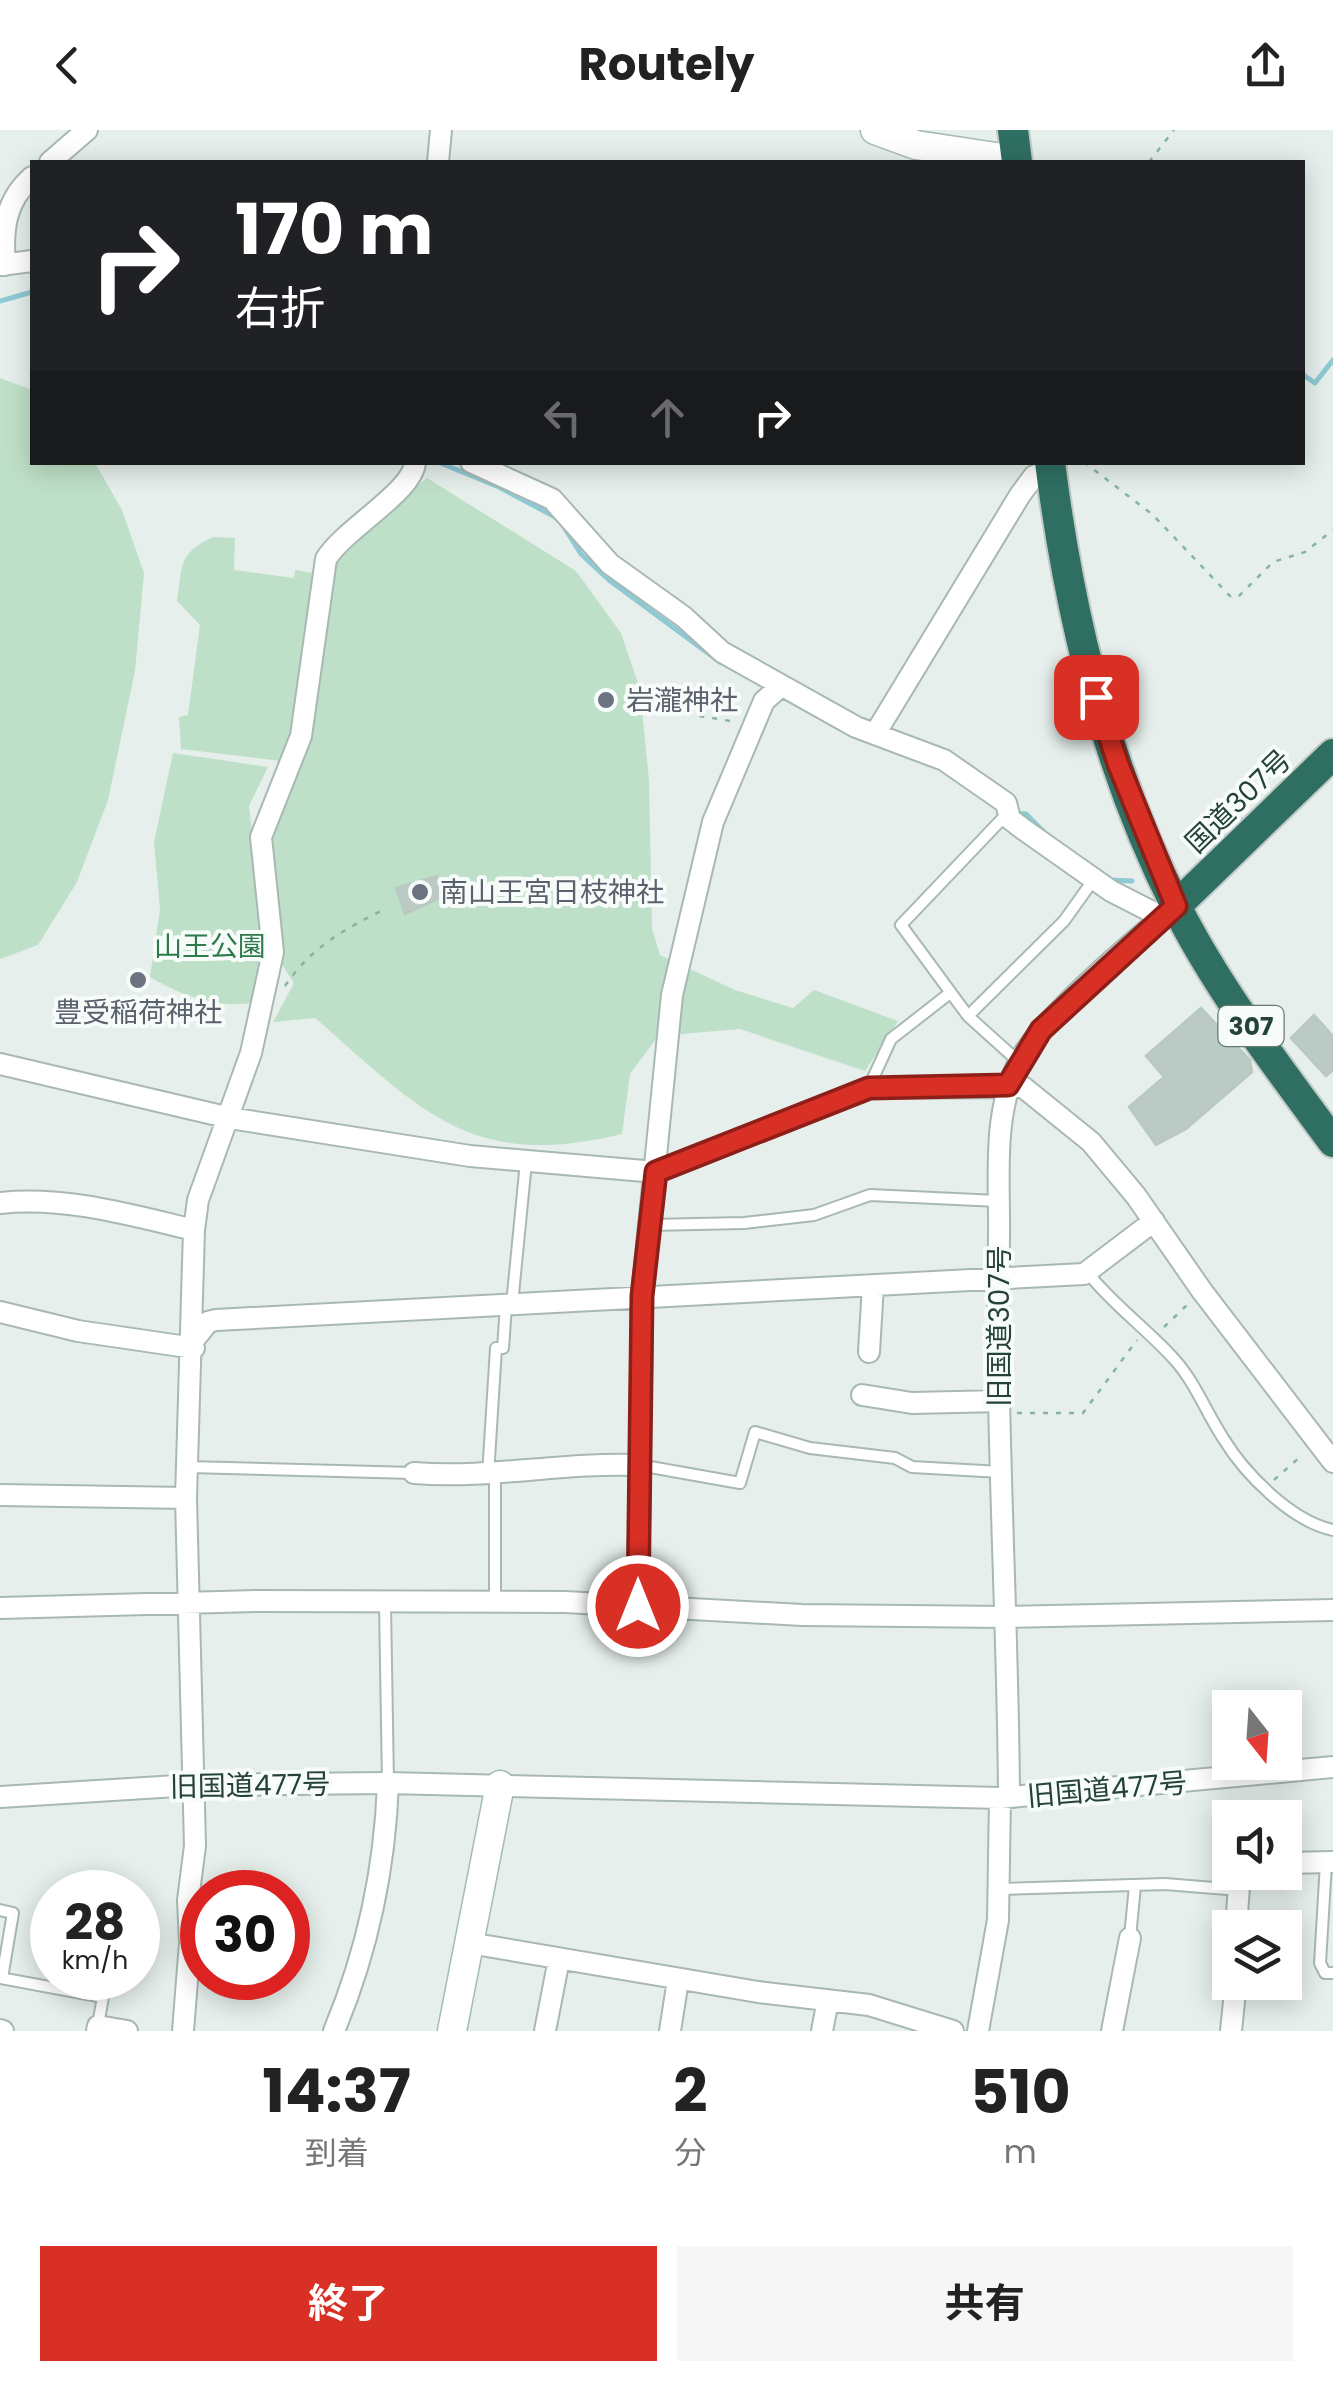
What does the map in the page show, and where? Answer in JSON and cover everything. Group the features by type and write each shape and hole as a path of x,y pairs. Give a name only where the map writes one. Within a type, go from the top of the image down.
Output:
{"highway":[{"name":"307","path":"1050,466 1078,626 1096,697 1169,912 1333,1142"},
{"name":"国道307号","path":"1169,912 1333,754"}],"street":[{"path":"52,160 88,130"},
{"path":"438,160 440,130"},
{"path":"875,130 916,144 1015,151"},
{"path":"30,179 8,211 2,232 2,265 30,261"},
{"path":"184,2031 190,1944 188,1900 195,1846 186,1498 198,1200 251,1053 273,952 261,837 300,736 326,559 337,540 400,490 415,465"},
{"path":"476,465 552,500 627,578 684,617 722,652 875,734 944,760 1094,879 1169,912"},
{"path":"875,734 1020,495 1034,476 1050,466"},
{"path":"638,1606 642,1296 677,967 713,822 764,700 781,686"},
{"name":"旧国道307号","path":"978,2031 994,1954 1004,1798 1008,1617 998,1280 1002,1120 1008,1085 1018,1062 1041,1030 1169,912"},
{"path":"0,1064 230,1118 526,1161 656,1172 869,1088 1023,1087 1091,1142 1333,1462"},
{"path":"0,1204 31,1200 74,1205 194,1230"},
{"path":"194,1344 208,1322 216,1320 998,1280 1086,1272 1154,1221"},
{"path":"869,1352 873,1286"},
{"path":"0,1312 107,1336 194,1344"},
{"path":"862,1395 912,1403 1000,1407"},
{"path":"414,1473 492,1476 548,1466 638,1465"},
{"path":"0,1495 186,1498"},
{"path":"0,1608 187,1602 494,1602 802,1615 1008,1617 1333,1610"},
{"name":"旧国道477号","path":"1004,1798 1333,1767"},
{"path":"334,2031 362,1956 382,1880 388,1783"},
{"path":"452,2031 500,1784 1004,1798"},
{"name":"旧国道477号","path":"0,1796 193,1785 500,1784"},
{"path":"1302,1863 1330,1862"},
{"path":"1112,2031 1130,1938"},
{"path":"469,1943 678,1980 869,2005 953,2031"},
{"path":"545,2031 559,1959"},
{"path":"670,2031 678,1980"},
{"path":"822,2031 828,2000"},
{"path":"1231,2031 1234,2000"},
{"path":"98,2029 127,2031"}],"lane":[{"path":"1009,814 901,926 968,1016 1018,1062"},
{"path":"968,1016 1064,921 1094,879"},
{"path":"869,1088 891,1040 950,993"},
{"path":"494,1602 496,1348 503,1348 526,1161"},
{"path":"650,1225 814,1215 870,1195 999,1202"},
{"path":"1086,1272 1175,1360 1224,1441 1269,1490 1314,1526 1333,1530"},
{"path":"638,1465 740,1483 755,1432 810,1448 895,1458 912,1467 1002,1472"},
{"path":"188,1467 414,1473"},
{"path":"385,1604 388,1783"},
{"path":"1330,1862 1320,1963 1325,1972 1333,1972"},
{"path":"999,1890 1212,1884"},
{"path":"1130,1938 1127,1932 1135,1886"},
{"path":"0,1910 13,1913 1,1978 104,1997 98,2029"}],"path":[{"path":"1151,160 1174,130"},
{"path":"1088,465 1153,515 1230,596 1238,597 1273,562 1305,552 1333,530"},
{"path":"648,708 753,724"},
{"path":"284,987 308,954 332,936 388,908"},
{"path":"1000,1407 1082,1414 1148,1335 1202,1291"},
{"path":"1269,1490 1280,1474 1318,1442"}],"green space":[{"path":"0,378 30,389 30,465 96,465 122,510 144,573 135,671 108,800 77,882 38,945 0,959"},
{"path":"427,478 576,571 621,633 640,689 649,781 652,929 660,955 735,990 793,1008 814,990 898,1021 865,1071 740,1029 658,1036 630,1074 622,1134 570,1143 525,1145 486,1138 452,1125 387,1081 315,1018 273,1022 294,983 277,957 270,818 333,571 346,545"},
{"path":"213,537 235,538 234,570 294,578 295,570 313,573 316,581 296,734 281,761 181,749 179,717 188,715 200,625 177,601 180,578 187,555"},
{"name":"山王公園","path":"173,753 268,767 249,806 267,953 253,1003 225,1004 199,999 150,977 160,909 154,842"}],"building":[{"name":"南山王宮日枝神社","path":"437,876 444,896 405,914 396,888"},
{"path":"1201,1008 1250,1060 1252,1072 1186,1129 1156,1145 1129,1107 1164,1077 1146,1056"},
{"path":"1314,1015 1333,1036 1333,1070 1326,1076 1291,1038"}],"waterway":[{"path":"0,301 30,293"},
{"path":"1305,376 1315,383 1333,360"},
{"path":"445,465 499,487 557,518"},
{"path":"564,527 581,554 609,580 720,662"},
{"path":"1017,813 1026,814 1047,835"},
{"path":"1196,851 1240,819"},
{"path":"1108,880 1132,881"}],"place":[{"name":"岩瀧神社","path":"606,700"},
{"name":"南山王宮日枝神社","path":"420,892"},
{"name":"豊受稲荷神社","path":"138,980"}],"route":[{"path":"638,1606 642,1296 656,1172 869,1088 1008,1085 1027,1046 1041,1030 1176,906 1118,764 1096,697"}]}
